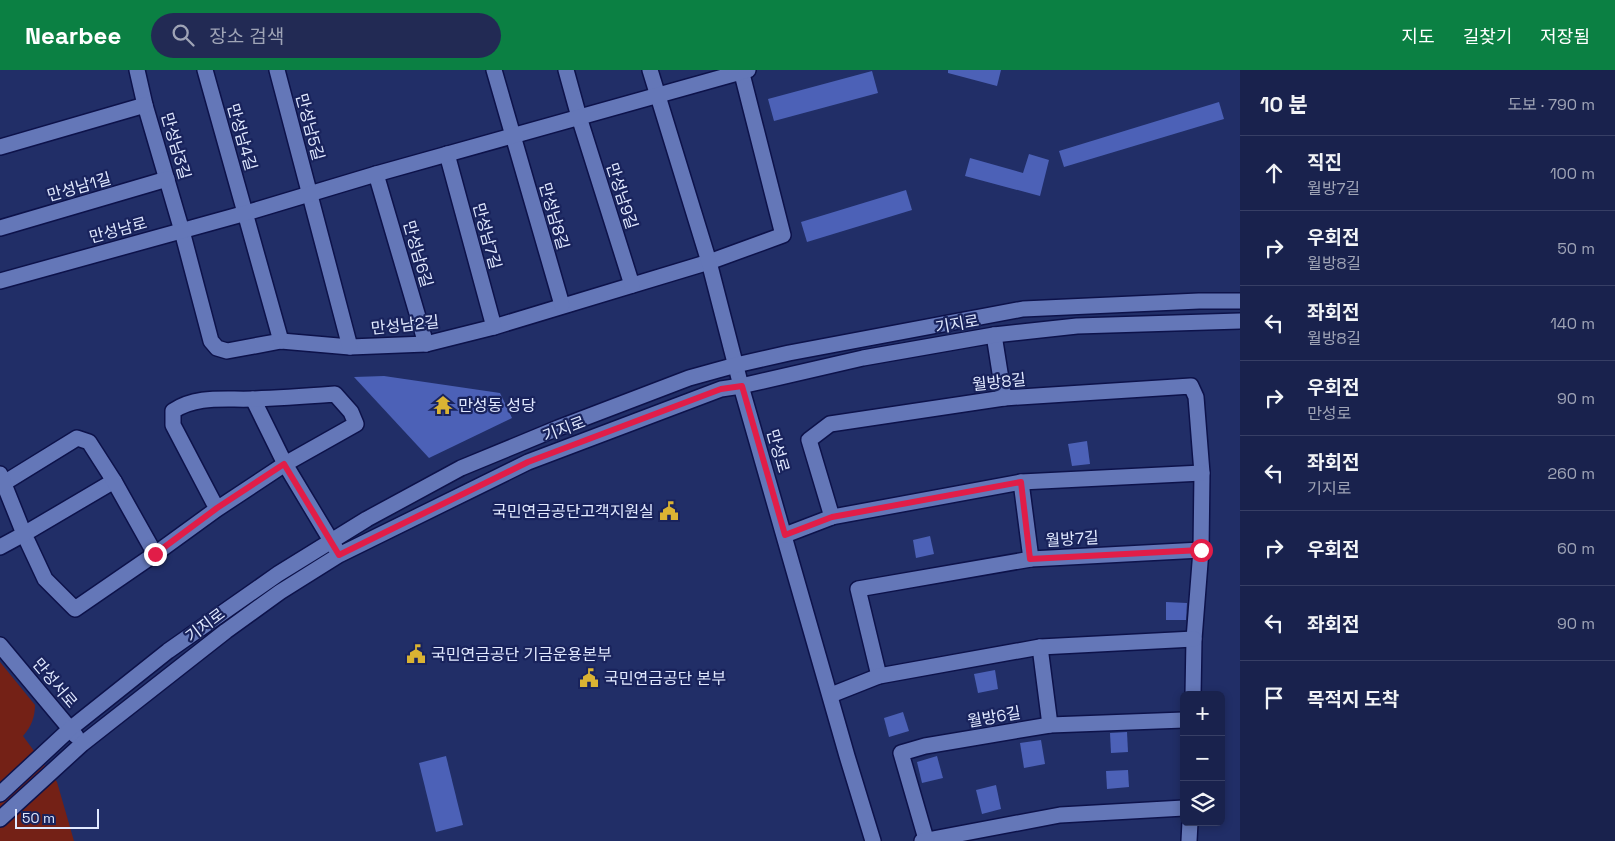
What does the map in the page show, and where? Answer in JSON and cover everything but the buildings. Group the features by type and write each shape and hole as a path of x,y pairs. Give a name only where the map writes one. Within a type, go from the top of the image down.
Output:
{"street":[{"name":"만성남3길","path":"137,70 145,105 182,230"},
{"name":"만성남4길","path":"205,70 246,213"},
{"name":"만성남5길","path":"277,70 310,193"},
{"path":"494,70 513,136"},
{"path":"566,70 579,117"},
{"name":"만성로","path":"650,70 709,262 736,365 873,841"},
{"name":"만성남로","path":"0,281 743,71"},
{"name":"만성남2길","path":"182,230 211,341 218,348 227,351 280,341 350,347 426,344 494,327 709,262 783,235 743,71"},
{"path":"0,148 145,105"},
{"name":"만성남9길","path":"579,117 632,285"},
{"name":"만성남8길","path":"513,136 562,305"},
{"name":"만성남7길","path":"447,154 494,327"},
{"name":"만성남6길","path":"376,174 426,344"},
{"name":"만성남1길","path":"0,228 167,180"},
{"path":"310,193 350,347"},
{"path":"246,213 280,341"},
{"name":"기지로","path":"0,794 70,729 168,651 278,574 367,518 461,468 558,428 690,378 789,352 1023,309 1199,300 1240,300"},
{"name":"기지로","path":"0,819 82,744 226,631 280,592 339,555 528,462 721,389 742,386 862,358 994,335 1077,326 1240,321"},
{"path":"994,335 1004,398"},
{"name":"월방8길","path":"832,517 809,440 830,424 1004,398 1191,386 1196,397 1202,474 1201,550"},
{"path":"155,554 89,442 77,438 2,478 24,534 45,579 75,609 155,554 217,508 284,464 356,424 351,412 335,394 253,399 206,399 184,404 173,411 173,425 217,508"},
{"path":"253,399 284,464 339,555"},
{"path":"785,535 832,517 1021,482 1202,474"},
{"path":"0,547 114,482"},
{"path":"1021,482 1030,559"},
{"path":"1193,691 1194,639 1201,550"},
{"name":"월방7길","path":"879,676 858,589 1030,559 1201,550"},
{"path":"831,695 879,676 1040,647 1194,639"},
{"name":"만성서로","path":"0,645 82,744"},
{"path":"1040,647 1050,725"},
{"name":"월방6길","path":"1180,720 1050,725 925,746 902,753 924,840 1060,816 1180,808"},
{"path":"1189,841 1190,826"}],"shaded area":[{"path":"0,662 35,705 32,722 23,736 57,782 74,841 0,841"}],"place":[{"name":"만성동 성당","path":"443,405"},
{"name":"국민연금공단고객지원실","path":"669,511"},
{"name":"국민연금공단 기금운용본부","path":"416,654"},
{"name":"국민연금공단 본부","path":"589,678"}],"route":[{"path":"155,554 217,508 284,464 339,555 528,462 721,389 742,386 785,535 832,517 1021,482 1030,559 1201,550"}]}
